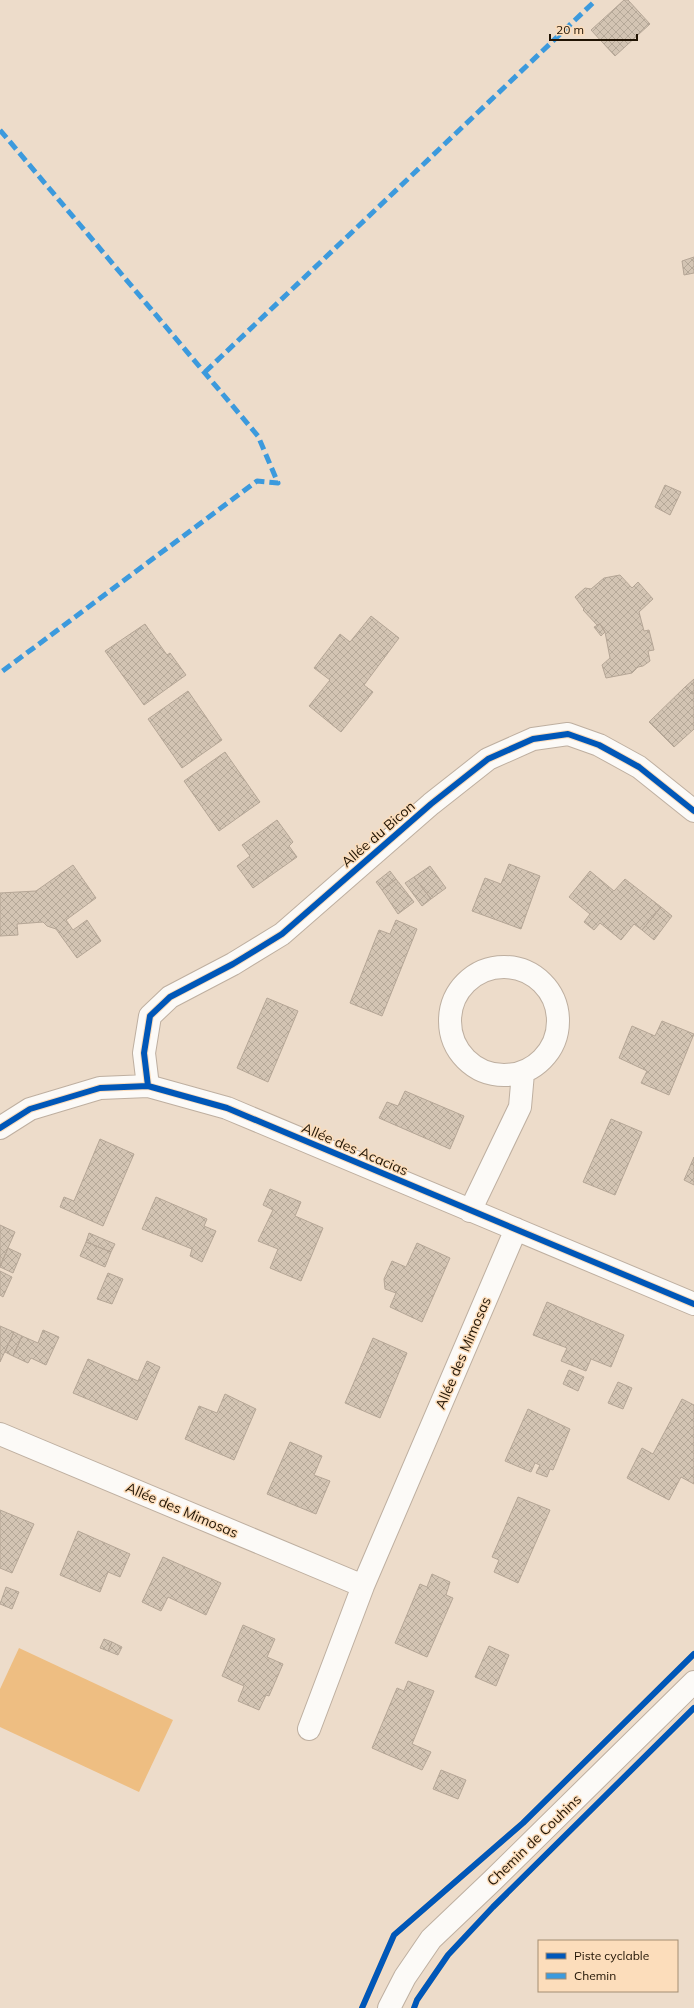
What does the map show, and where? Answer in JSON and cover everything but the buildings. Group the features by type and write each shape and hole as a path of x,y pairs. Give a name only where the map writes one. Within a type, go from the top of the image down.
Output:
{"street":[{"name":"Allée du Bicon","path":"148,1086 144,1053 150,1016 170,997 233,964 282,934 432,804 488,759 533,740 568,734 599,745 639,767 694,811"},
{"path":"503,966 520,968 535,976 548,988 556,1002 559,1020 557,1036 550,1052 538,1064 523,1073 504,1076 486,1073 469,1063 457,1049 450,1032 450,1013 456,995 468,980 484,970 503,966"},
{"path":"470,1211 520,1107 523,1073"},
{"name":"Allée des Acacias","path":"0,1128 30,1108 100,1088 148,1086 227,1108 694,1304"},
{"name":"Allée des Mimosas","path":"309,1729 363,1586 516,1229"},
{"name":"Allée des Mimosas","path":"0,1434 363,1586"},
{"name":"Chemin de Couhins","path":"389,2008 405,1977 430,1939 493,1880 694,1682"}],"shaded area":[{"path":"19,1648 173,1720 139,1792 0,1727 0,1689"}],"marked path":[{"path":"205,372 596,0"},
{"path":"0,130 258,436 278,483 257,481 0,673"}],"cycle path":[{"path":"148,1086 144,1053 150,1016 170,997 233,964 282,934 431,804 488,759 533,739 568,734 599,745 639,767 694,811"},
{"path":"0,1128 30,1109 100,1088 148,1086 227,1108 694,1304"},
{"path":"362,2008 394,1935 523,1823 694,1654"},
{"path":"414,2008 417,2000 448,1955 493,1907 694,1708"}]}
